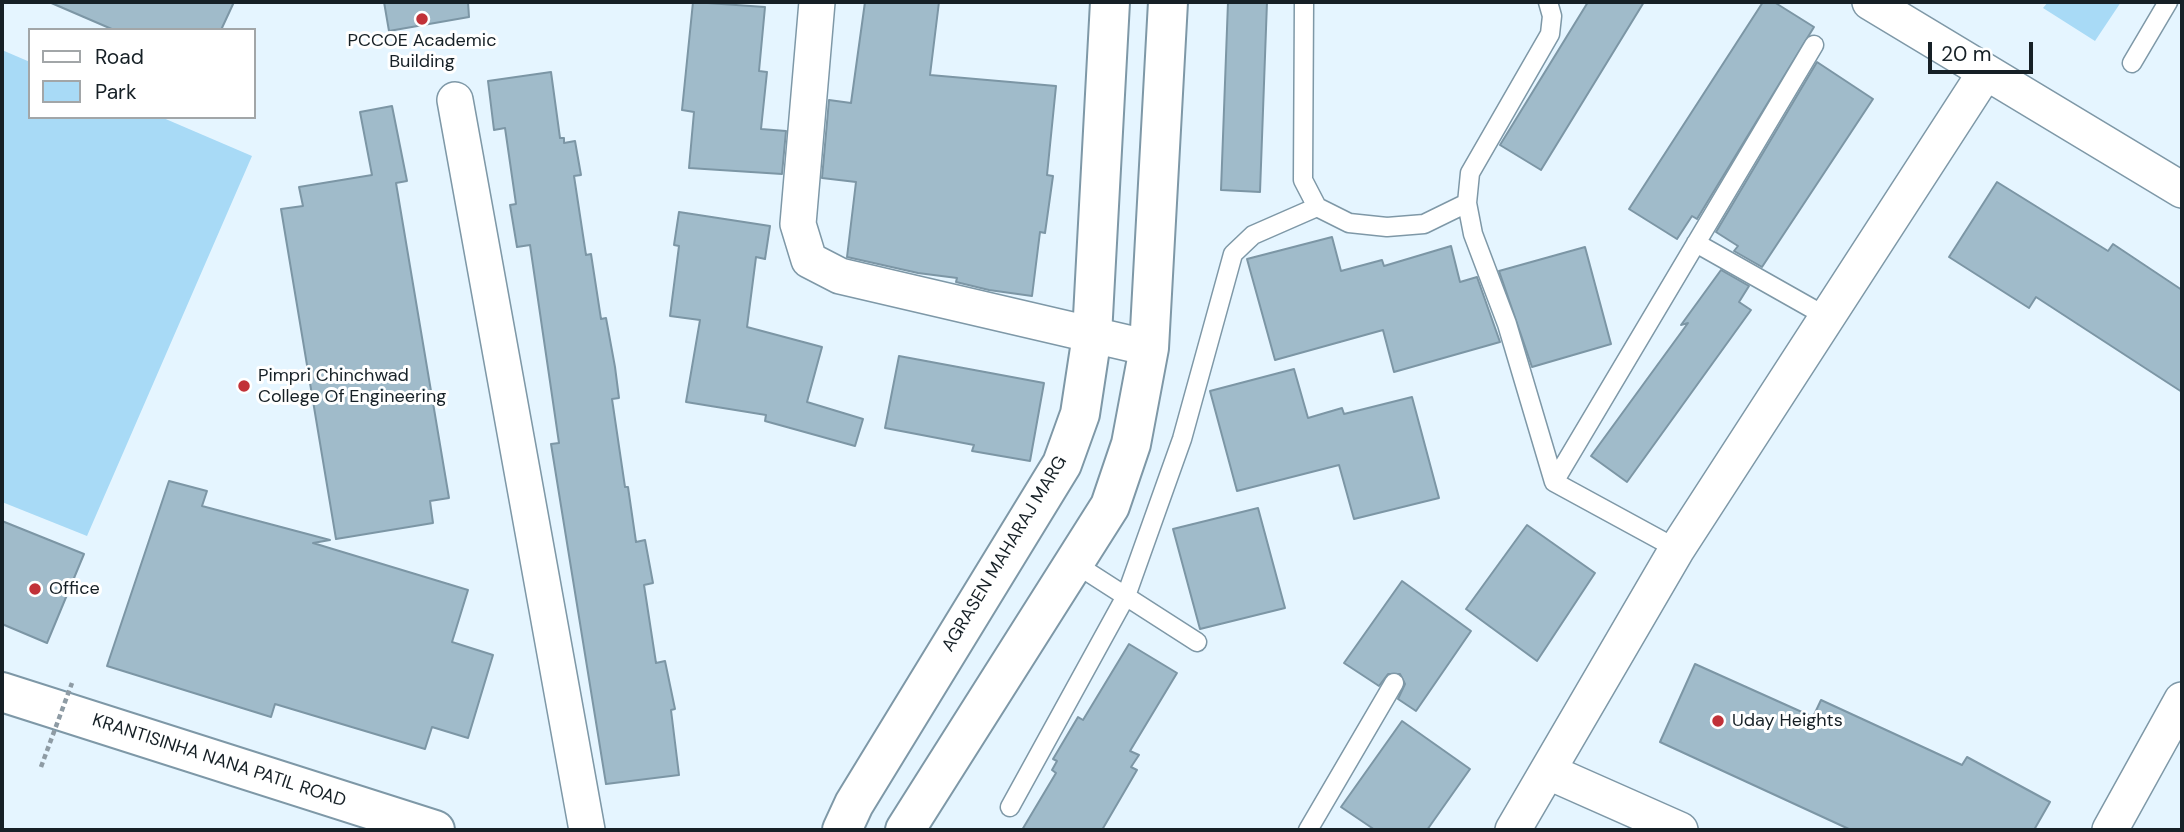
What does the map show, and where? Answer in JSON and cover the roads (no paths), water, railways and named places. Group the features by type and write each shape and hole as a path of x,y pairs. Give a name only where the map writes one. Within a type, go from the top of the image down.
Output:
{"main road":[{"name":"AGRASEN MAHARAJ MARG","path":"842,830 854,803 1062,464 1080,414 1091,335 1110,2"},
{"path":"905,830 1110,506 1131,444 1149,348 1168,2"},
{"name":"KRANTISINHA NANA PATIL ROAD","path":"2,692 435,830"}],"street":[{"path":"817,2 798,224 809,260 840,276 1149,348"},
{"path":"1870,2 2182,190"},
{"path":"1513,830 1677,549 1985,73"},
{"path":"455,100 587,830"},
{"path":"2110,830 2182,700"},
{"path":"1549,772 1680,830"}],"lane":[{"path":"1304,2 1303,180 1317,207 1349,223 1387,227 1424,224 1466,203"},
{"path":"1548,2 1552,16 1550,34 1470,173 1466,203 1473,233 1507,324 1554,482 1677,549"},
{"path":"2132,63 2168,2"},
{"path":"1554,482 1814,45"},
{"path":"1010,807 1126,596 1182,439 1233,254 1253,235 1317,207"},
{"path":"1696,243 1827,317"},
{"path":"1074,563 1197,642"},
{"path":"1308,830 1394,683"}],"place":[{"name":"PCCOE Academic Building","path":"422,19"},
{"name":"Pimpri Chinchwad College Of Engineering","path":"244,386"},
{"name":"Office","path":"35,589"},
{"name":"Uday Heights","path":"1718,721"}]}
